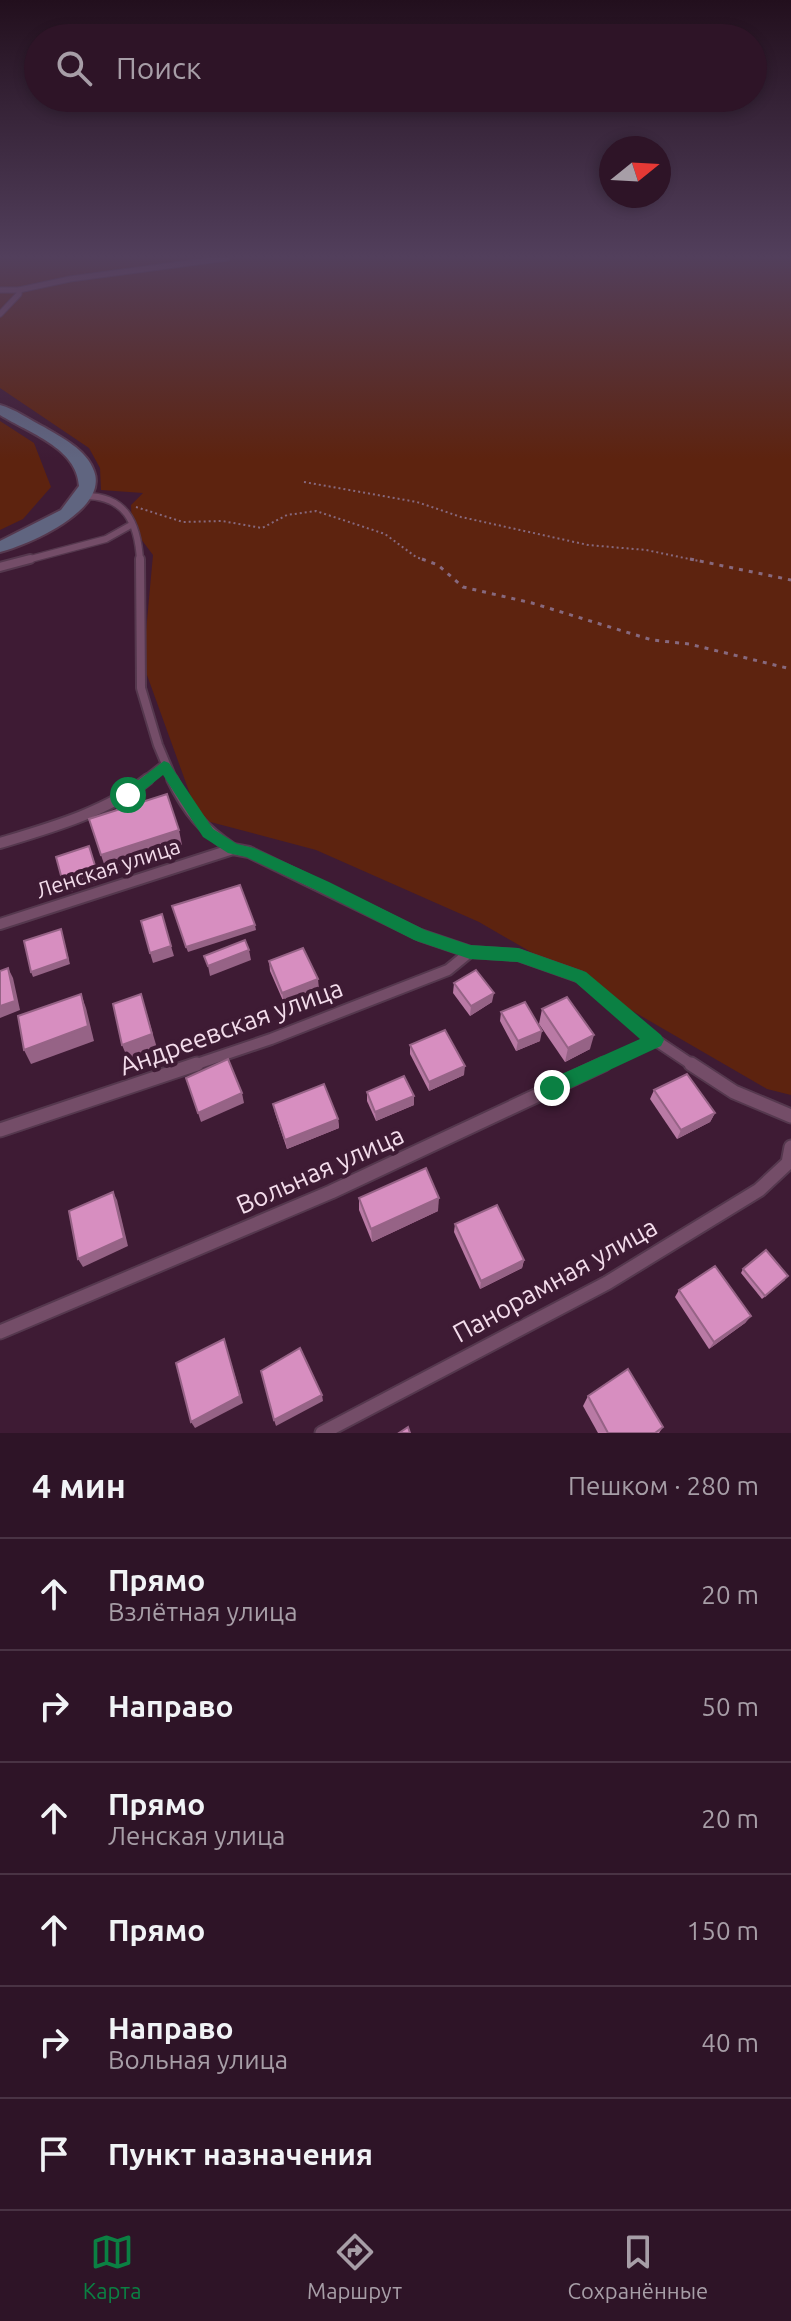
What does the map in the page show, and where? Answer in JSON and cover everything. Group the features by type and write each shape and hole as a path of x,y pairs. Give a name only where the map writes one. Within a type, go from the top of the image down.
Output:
{"street":[{"path":"0,409 76,456 87,475 83,496 71,510 49,526 0,547"}],"lane":[{"path":"83,496 105,496 125,511 141,550 140,686 164,766 208,833 233,849 273,864 420,935 470,952 518,955 580,977 655,1040 734,1092 791,1116"},
{"path":"0,567 106,539 131,525"},
{"path":"0,843 44,830 128,795 164,766"},
{"name":"Ленская улица","path":"0,924 233,849"},
{"name":"Андреевская улица","path":"0,1130 271,1039 448,970 470,952"},
{"name":"Вольная улица","path":"0,1332 331,1192 655,1040"},
{"name":"Панорамная улица","path":"322,1433 645,1260 759,1190 788,1163 791,1147"}],"path":[{"path":"304,482 417,502 461,517 588,545 646,550 791,580"},
{"path":"132,506 183,522 222,521 262,528 287,515 316,511 385,534 416,557 438,565 463,587 532,603 652,640 689,644 791,669"}],"shaded area":[{"path":"0,325 791,325 791,1095 767,1089 479,922 316,850 199,819 143,664 153,555 132,527 131,505 143,493 101,490 100,468 89,448 0,388"},
{"path":"0,421 34,443 51,487 23,519 0,530"}],"building":[{"path":"167,794 179,830 101,855 89,819"},
{"path":"89,846 97,872 63,883 56,857"},
{"path":"240,885 255,925 186,947 172,906"},
{"path":"162,914 171,946 150,953 141,921"},
{"path":"61,929 68,959 31,972 24,941"},
{"path":"245,940 249,950 208,966 204,956"},
{"path":"303,948 318,979 282,993 269,961"},
{"path":"8,968 15,1001 0,1006 0,971"},
{"path":"476,970 494,993 471,1006 454,983"},
{"path":"81,994 88,1026 24,1050 18,1016"},
{"path":"141,994 152,1034 122,1045 113,1004"},
{"path":"567,997 594,1035 568,1048 542,1009"},
{"path":"525,1002 542,1031 518,1041 501,1012"},
{"path":"445,1030 465,1066 429,1082 410,1045"},
{"path":"228,1059 242,1093 198,1113 186,1078"},
{"path":"687,1074 715,1113 681,1130 654,1090"},
{"path":"404,1076 414,1096 375,1112 367,1092"},
{"path":"324,1084 338,1119 285,1140 273,1104"},
{"path":"426,1168 439,1198 371,1229 359,1198"},
{"path":"113,1192 124,1238 78,1259 69,1211"},
{"path":"497,1205 524,1260 481,1281 455,1224"},
{"path":"766,1250 788,1276 765,1296 743,1269"},
{"path":"715,1266 751,1316 714,1342 679,1290"},
{"path":"224,1339 240,1396 191,1422 176,1363"},
{"path":"300,1348 322,1395 274,1420 261,1371"},
{"path":"628,1369 663,1427 655,1433 608,1433 588,1396"}],"route":[{"path":"128,795 164,766 208,833 233,849 249,852 324,886 420,935 470,952 518,955 580,977 655,1040 552,1088"}]}
